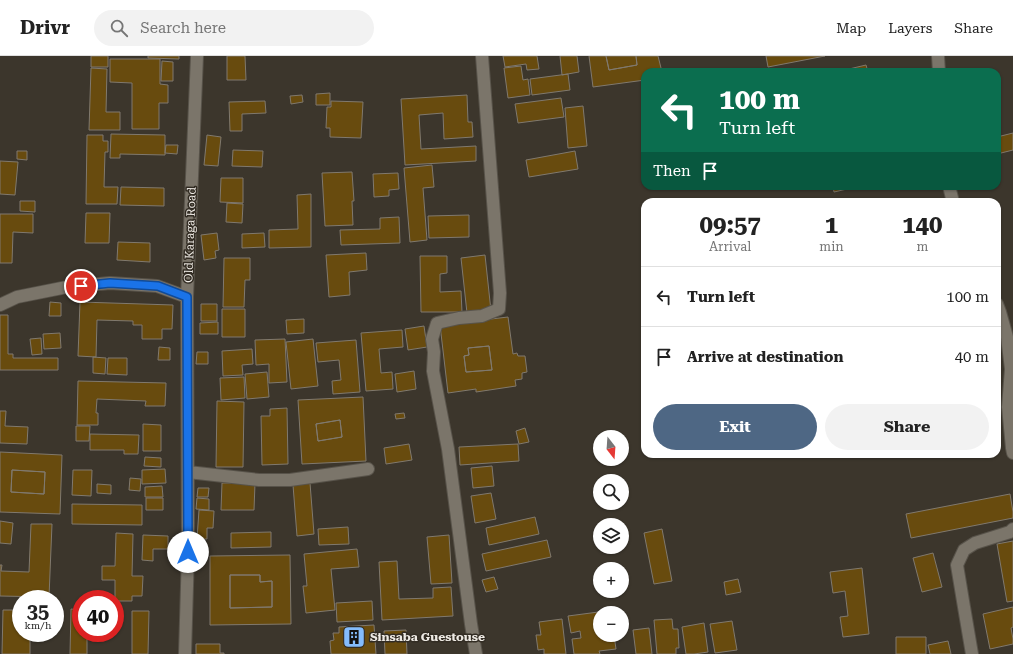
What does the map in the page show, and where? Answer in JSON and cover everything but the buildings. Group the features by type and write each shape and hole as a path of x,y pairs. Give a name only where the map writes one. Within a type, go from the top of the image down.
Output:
{"street":[{"name":"Old Karaga Road","path":"185,654 188,552 187,297 197,56"},
{"path":"476,654 448,449 434,371 432,339 437,323 459,318 482,316 499,309 500,293 482,56"},
{"path":"938,56 939,68"},
{"path":"0,305 17,297 67,287 110,283 158,286 187,297"},
{"path":"1001,315 1008,337 1011,369 1008,407 1013,453"},
{"path":"188,472 259,480 290,480 368,469"},
{"path":"972,654 957,565 964,550 975,543 1010,532 1013,529"}],"place":[{"name":"Sinsaba Guestouse","path":"354,637"}],"route":[{"path":"81,286 110,283 158,286 187,297 188,552"}]}
